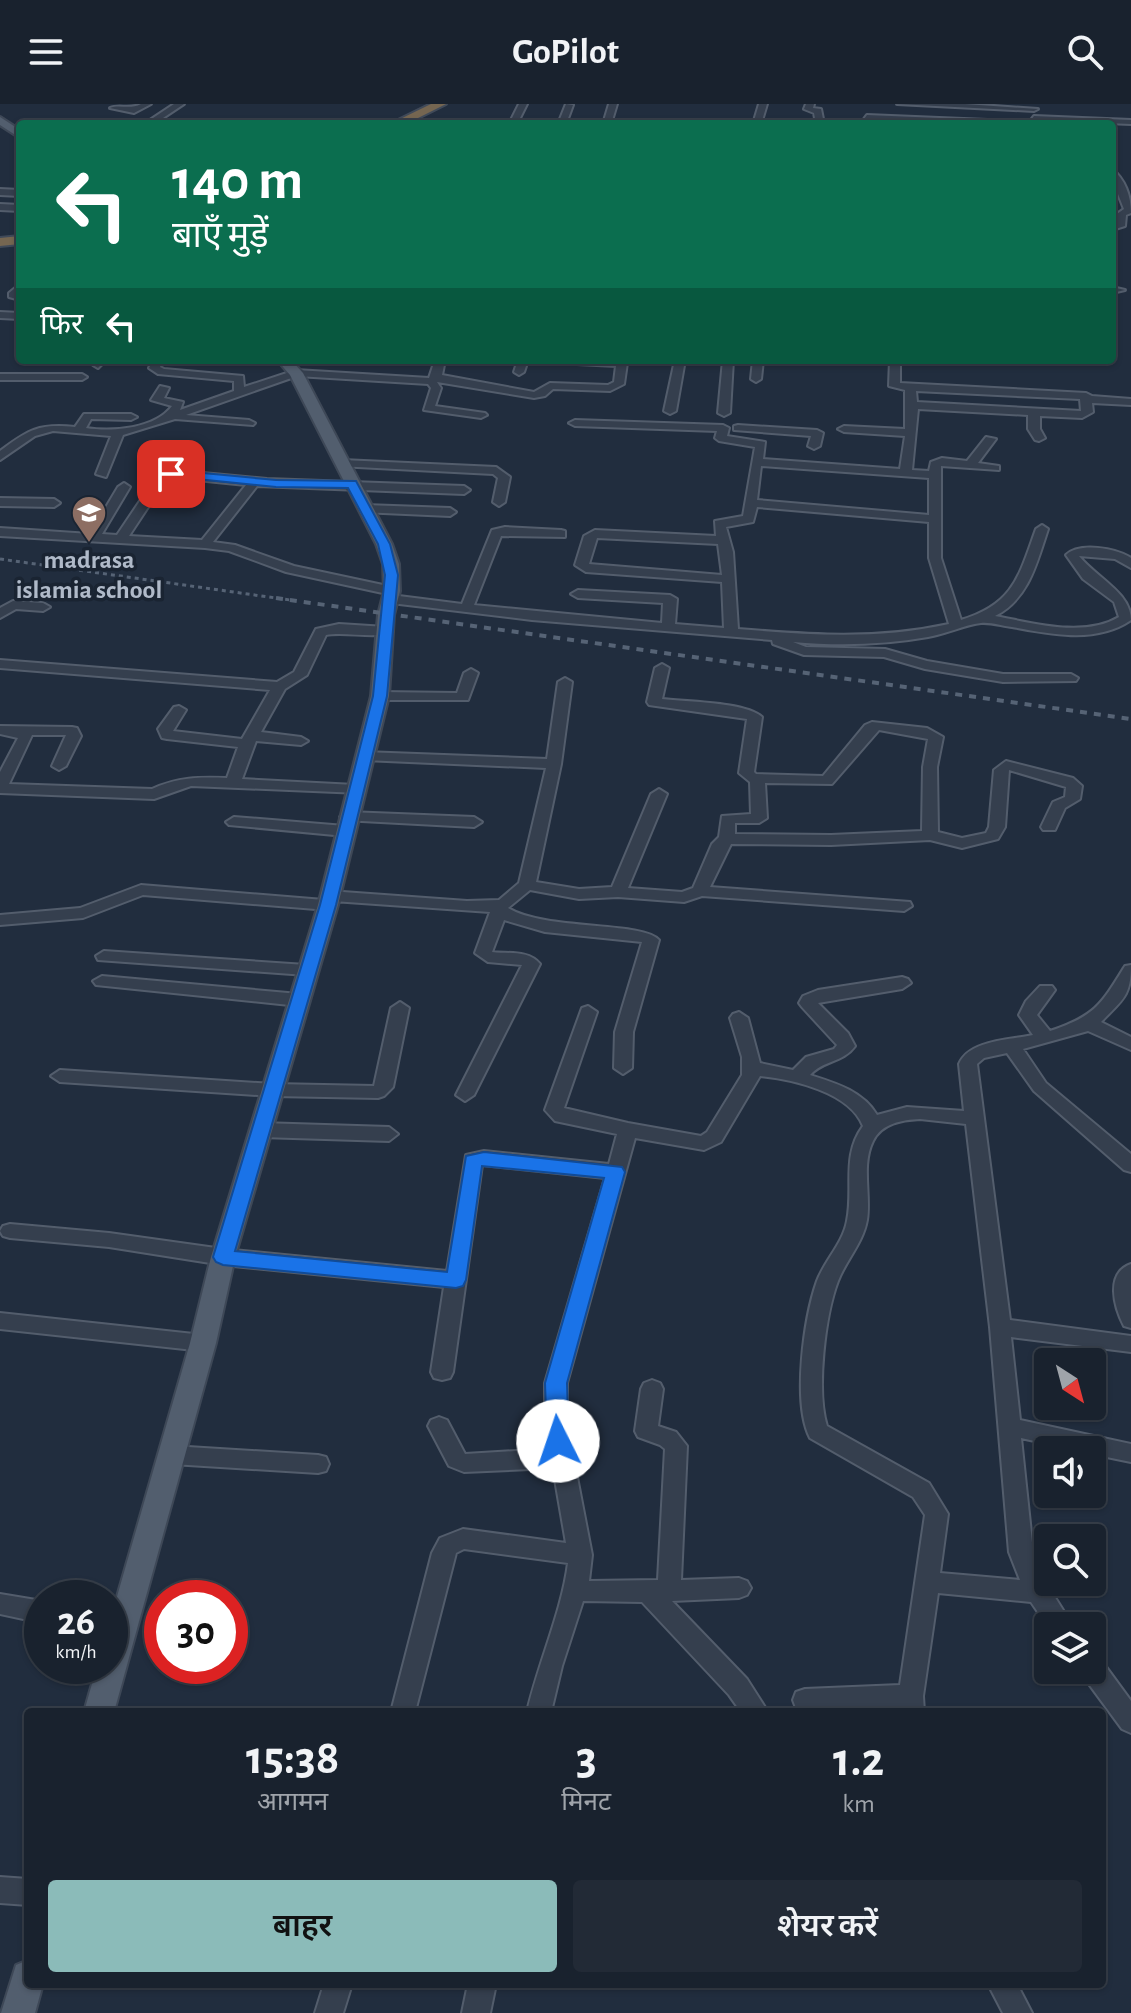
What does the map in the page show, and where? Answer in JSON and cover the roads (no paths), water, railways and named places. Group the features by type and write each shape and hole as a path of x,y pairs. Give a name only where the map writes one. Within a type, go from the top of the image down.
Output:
{"highway":[{"path":"395,120 429,104"},
{"path":"405,120 440,104"}],"main road":[{"path":"128,1590 172,1455 223,1257 328,900 380,696 386,615 391,595 391,564 290,367"},
{"path":"100,1708 105,1684"},
{"path":"18,2013 25,1988"}],"street":[{"path":"114,108 133,111 147,104"},
{"path":"154,120 180,104"},
{"path":"810,104 808,109 818,111 819,120"},
{"path":"901,104 1128,117"},
{"path":"891,120 1034,114 1050,108"},
{"path":"1116,178 1129,210 1122,214 1120,226 1116,226"},
{"path":"36,377 44,364"},
{"path":"156,364 154,368 162,372 239,378 239,394"},
{"path":"439,364 434,379 436,388 427,407 481,415"},
{"path":"519,372 522,364"},
{"path":"0,457 31,433 53,428 118,433 170,419 239,394 290,367 434,379 534,395 541,394 550,386 612,388 619,384 622,364"},
{"path":"670,411 679,364"},
{"path":"724,413 728,364"},
{"path":"756,379 758,364"},
{"path":"895,364 894,386 1131,402"},
{"path":"0,377 82,377"},
{"path":"913,405 1085,414 1084,382"},
{"path":"906,472 913,405 910,387"},
{"path":"164,388 157,400 179,404 170,419"},
{"path":"1034,412 1034,429 1039,438"},
{"path":"79,430 88,416 131,417"},
{"path":"170,419 249,423"},
{"path":"575,423 723,428 818,426 814,446"},
{"path":"723,428 721,438 761,444 747,520 719,523 727,552 731,631"},
{"path":"844,429 910,433"},
{"path":"102,474 118,433"},
{"path":"970,465 990,439"},
{"path":"756,462 935,475"},
{"path":"956,625 938,572 935,519 937,463 995,468"},
{"path":"171,474 254,482 496,471 504,477 499,502"},
{"path":"349,478 464,490"},
{"path":"205,544 254,482"},
{"path":"95,536 124,487"},
{"path":"122,537 152,492"},
{"path":"0,502 54,503"},
{"path":"751,503 935,519"},
{"path":"365,509 450,512"},
{"path":"0,532 122,537 231,548 291,569 391,595 466,609 844,641 956,625 1001,609 1014,596 1042,529"},
{"path":"466,609 496,533 561,534"},
{"path":"722,540 595,534 590,536 581,565 728,579"},
{"path":"981,618 1089,632 1127,622 1123,604 1088,576 1072,555 1077,552 1115,554 1131,564"},
{"path":"578,594 667,598 672,602 668,627"},
{"path":"0,614 13,605 43,607"},
{"path":"0,664 279,686 300,675 321,632 339,628 386,631"},
{"path":"765,635 804,651 885,653 925,665 1003,678 1071,678"},
{"path":"662,668 654,702 745,713 755,717 746,773 757,779 827,781 873,726 933,733 936,737 930,767 930,835"},
{"path":"380,696 463,697 471,673"},
{"path":"465,1095 531,964 527,960 488,957 483,953 497,909 527,885 554,764 565,682"},
{"path":"232,785 250,740 279,686"},
{"path":"179,710 165,729 167,735 301,741"},
{"path":"0,730 72,731 74,736 59,766"},
{"path":"19,730 25,738 0,788 154,794 185,782 355,790"},
{"path":"364,756 554,764"},
{"path":"700,891 720,844 727,839 831,840 930,835 962,843 992,836 997,827 1001,770 1006,765 1072,783 1072,799 1058,805 1049,827"},
{"path":"727,839 727,819 759,818 757,779"},
{"path":"618,892 659,794"},
{"path":"234,822 474,822"},
{"path":"527,885 579,894 618,892 684,897 700,891 904,906"},
{"path":"0,920 83,913 141,890 497,909 509,918 528,924 651,940 624,1032 623,1068"},
{"path":"104,956 306,970"},
{"path":"1034,1587 1021,1552 1000,1327 967,1075 971,1057 985,1050 1048,1038 1089,1024 1125,997 1131,970"},
{"path":"102,981 299,1000"},
{"path":"796,1078 812,1061 840,1053 846,1046 842,1037 808,1003 809,1000 902,983"},
{"path":"1046,990 1032,1005 1028,1015 1035,1028 1048,1038"},
{"path":"60,1076 273,1090 378,1092 384,1087 400,1008"},
{"path":"588,1012 554,1110 562,1116 694,1142 710,1141 752,1069 739,1018"},
{"path":"1089,1024 1131,1044"},
{"path":"1012,1046 1040,1087 1131,1165"},
{"path":"752,1069 770,1070 796,1078 852,1100 867,1112 873,1127"},
{"path":"805,1700 911,1704 937,1525 934,1505 921,1490 894,1473 818,1432 813,1419 818,1318 828,1280 854,1232 859,1211 861,1147 873,1127 900,1116 919,1113 973,1118"},
{"path":"261,1130 389,1134"},
{"path":"540,1708 550,1666 577,1585 580,1555 556,1425 556,1383 628,1130"},
{"path":"442,1372 473,1160 484,1158 616,1172"},
{"path":"10,1231 109,1240 223,1257 456,1280"},
{"path":"1131,1272 1124,1278 1123,1285 1131,1320"},
{"path":"0,1321 203,1343"},
{"path":"1000,1327 1131,1344"},
{"path":"652,1389 646,1431 668,1438 676,1446 658,1591 753,1708"},
{"path":"439,1426 457,1460 464,1463 561,1458"},
{"path":"1010,1427 1131,1453"},
{"path":"172,1455 318,1464"},
{"path":"404,1708 448,1545 463,1539 580,1555"},
{"path":"928,1582 1034,1592"},
{"path":"577,1585 584,1591 595,1593 739,1588"},
{"path":"0,1604 24,1609"},
{"path":"1104,1684 1131,1721"},
{"path":"0,1890 24,1892"},
{"path":"329,2013 337,1988"},
{"path":"476,2013 481,1988"},
{"path":"1004,1988 1018,2013"},
{"path":"0,2012 11,2013"}],"railway":[{"path":"0,559 290,600"},
{"path":"276,598 1131,719"}],"place":[{"name":"madrasa islamia school","path":"89,544"}]}
